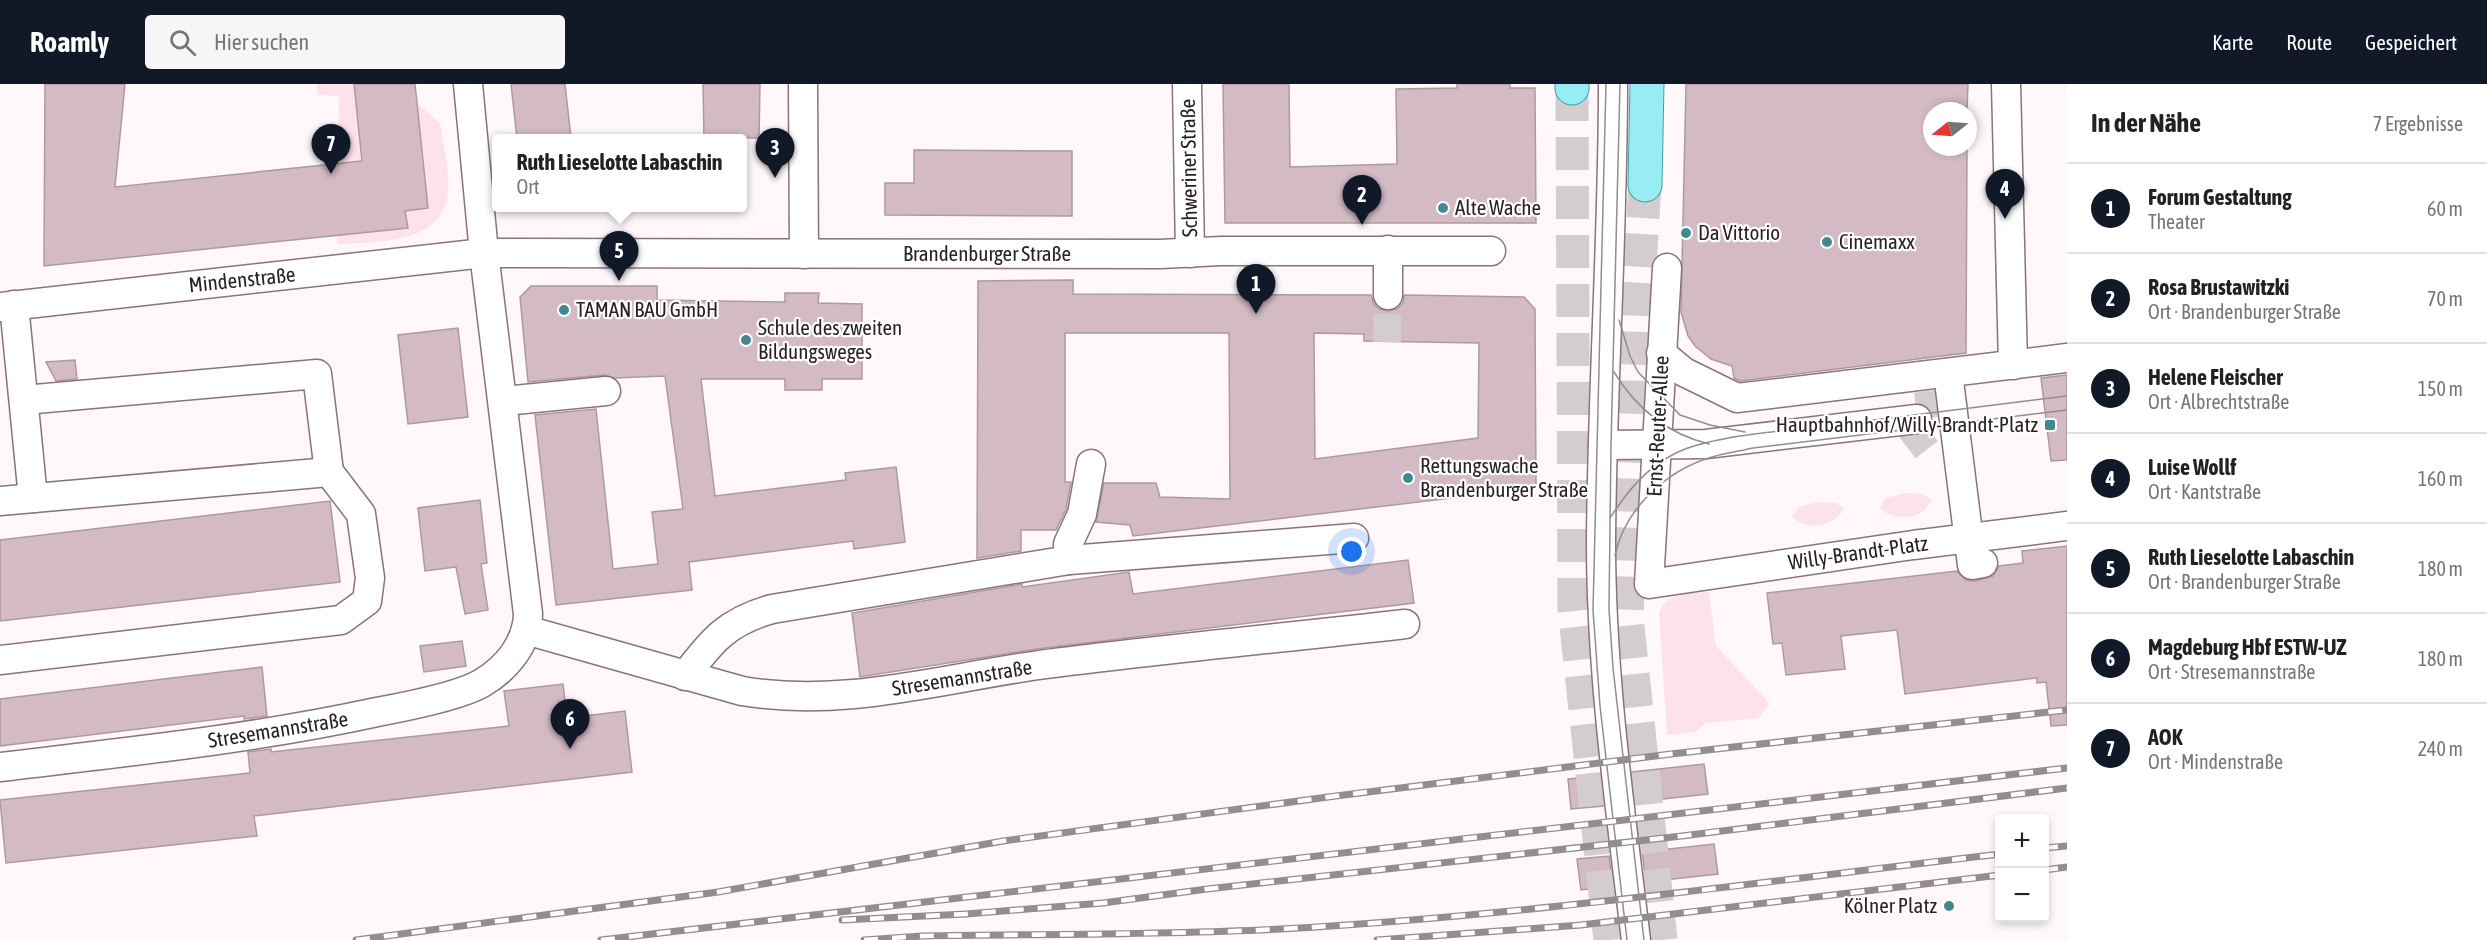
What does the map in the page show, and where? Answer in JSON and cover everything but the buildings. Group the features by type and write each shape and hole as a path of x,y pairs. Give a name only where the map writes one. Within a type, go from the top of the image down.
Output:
{"main road":[{"path":"1646,185 1647,84"}],"street":[{"name":"Stresemannstraße","path":"0,767 225,740 405,706 455,693 482,682 509,660 520,645 526,630 528,614 504,401 484,254 468,84"},
{"path":"802,84 804,254"},
{"name":"Schweriner Straße","path":"1187,84 1190,253"},
{"path":"1613,84 1601,543 1604,635 1616,776 1636,940"},
{"path":"2006,84 2013,365"},
{"path":"1388,250 1388,295"},
{"name":"Brandenburger Straße","path":"484,254 1491,251"},
{"name":"Mindenstraße","path":"7,306 484,254"},
{"name":"Ernst-Reuter-Allee","path":"1649,584 1667,268"},
{"path":"7,306 24,400 33,498"},
{"path":"1661,353 1684,372 1737,398 1951,387 2013,365 2067,358"},
{"path":"0,660 341,620 367,601 370,578 361,514 329,472 317,374 24,400"},
{"path":"1951,387 1972,565 1983,563"},
{"path":"504,401 606,391"},
{"path":"1604,445 1706,444 1917,419"},
{"path":"1069,560 1068,543 1082,514 1091,464"},
{"path":"0,501 329,472"},
{"name":"Willy-Brandt-Platz","path":"1649,584 2067,526"},
{"path":"685,676 718,636 736,622 758,613 1069,560 1354,538"},
{"name":"Stresemannstraße","path":"526,630 685,676 763,694 801,697 841,696 913,688 1038,666 1405,624"}],"shaded area":[{"path":"317,84 412,84 414,101 440,123 446,158 448,192 444,209 434,222 421,231 388,241 337,244 339,96 317,95"},
{"path":"1905,493 1923,494 1931,500 1922,513 1910,516 1896,516 1880,508 1886,498"},
{"path":"1818,502 1836,503 1844,509 1834,520 1820,525 1805,524 1792,516 1799,507"},
{"path":"1709,592 1716,646 1770,704 1758,718 1706,723 1695,732 1667,735 1659,613 1667,601 1680,595"}],"tunnel":[{"path":"1572,88 1574,608 1610,940"},
{"path":"1645,185 1638,300 1627,617 1661,940"},
{"path":"1387,342 1388,295"},
{"path":"1907,447 1932,428 1928,391"}],"tram line":[{"path":"1606,84 1593,610 1600,706 1627,940"},
{"path":"1620,84 1609,609 1613,668 1644,940"},
{"path":"1619,320 1630,356 1638,372 1680,415 1710,425 1745,432"},
{"path":"1614,372 1632,397 1654,418 1680,434 1709,444"},
{"path":"1610,518 1645,474 1674,454 1705,443 1763,433 2067,396"},
{"path":"1615,556 1628,523 1650,494 1679,471 1712,457 1753,448 2067,410"}],"railway":[{"path":"356,940 718,892 1003,841 1328,797 1671,754 2067,710"},
{"path":"601,940 2067,768"},
{"path":"842,920 966,914 1103,903 1207,889 1682,836 2067,788"},
{"path":"2049,848 2067,846"},
{"path":"864,940 922,936 1236,931 1371,923 1551,907 1995,855"},
{"path":"2049,869 2067,867"},
{"path":"1377,940 1581,925 1995,876"}],"place":[{"name":"AOK","path":"331,174"},
{"name":"Helene Fleischer","path":"775,178"},
{"name":"Alte Wache","path":"1443,208"},
{"name":"Luise Wollf","path":"2005,219"},
{"name":"Rosa Brustawitzki","path":"1362,225"},
{"name":"Da Vittorio","path":"1686,233"},
{"name":"Cinemaxx","path":"1827,242"},
{"name":"Ruth Lieselotte Labaschin","path":"619,281"},
{"name":"TAMAN BAU GmbH","path":"564,310"},
{"name":"Forum Gestaltung","path":"1256,314"},
{"name":"Schule des zweiten Bildungsweges","path":"746,340"},
{"name":"Hauptbahnhof/Willy-Brandt-Platz","path":"2050,425"},
{"name":"Rettungswache Brandenburger Straße","path":"1408,478"},
{"name":"Magdeburg Hbf ESTW-UZ","path":"570,749"},
{"name":"Kölner Platz","path":"1949,906"}]}
